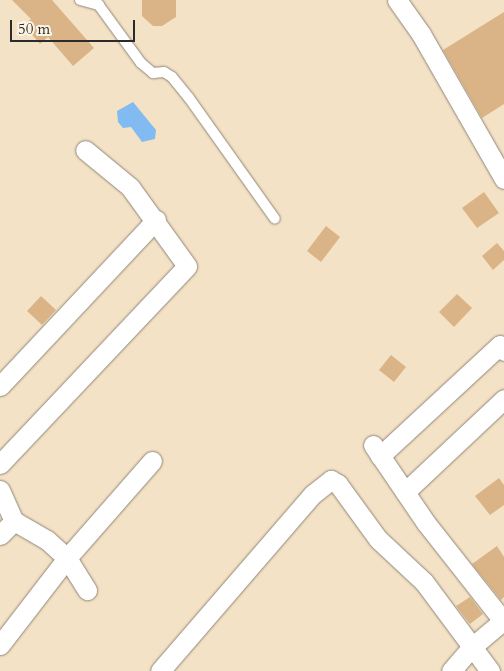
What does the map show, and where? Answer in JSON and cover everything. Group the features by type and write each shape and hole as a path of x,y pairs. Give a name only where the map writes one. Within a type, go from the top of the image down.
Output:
{"street":[{"path":"397,0 421,34 504,179"},
{"path":"0,464 187,266 156,220 130,187 85,150"},
{"path":"0,386 156,220"},
{"path":"451,671 473,646 503,620 405,492 377,451 500,345 504,351"},
{"path":"405,492 504,400"},
{"path":"0,645 67,558 152,461"},
{"path":"160,671 313,494 331,480 338,484 378,539 424,582 490,671"},
{"path":"0,490 14,521 47,540 67,558 87,590"},
{"path":"0,535 14,521"}],"lane":[{"path":"80,0 97,3 141,63 153,73 164,72 172,77 275,219"}],"water":[{"path":"133,102 156,130 155,139 142,142 131,127 123,128 118,122 117,111"}],"building":[{"path":"12,0 52,0 94,48 73,66 48,37 40,44 24,25 31,19"},
{"path":"142,0 176,0 176,17 162,26 153,26 142,16"},
{"path":"504,12 504,104 482,118 443,50"},
{"path":"484,192 499,213 477,228 462,208"},
{"path":"326,226 340,237 321,262 307,251"},
{"path":"497,243 504,251 504,260 493,270 482,256"},
{"path":"457,294 472,308 454,327 439,312"},
{"path":"41,296 56,310 42,325 27,311"},
{"path":"391,355 406,367 394,382 379,370"},
{"path":"499,478 504,485 504,505 490,515 475,496"},
{"path":"497,546 504,557 504,597 501,600 472,564"},
{"path":"470,597 483,614 470,624 456,606"}]}
